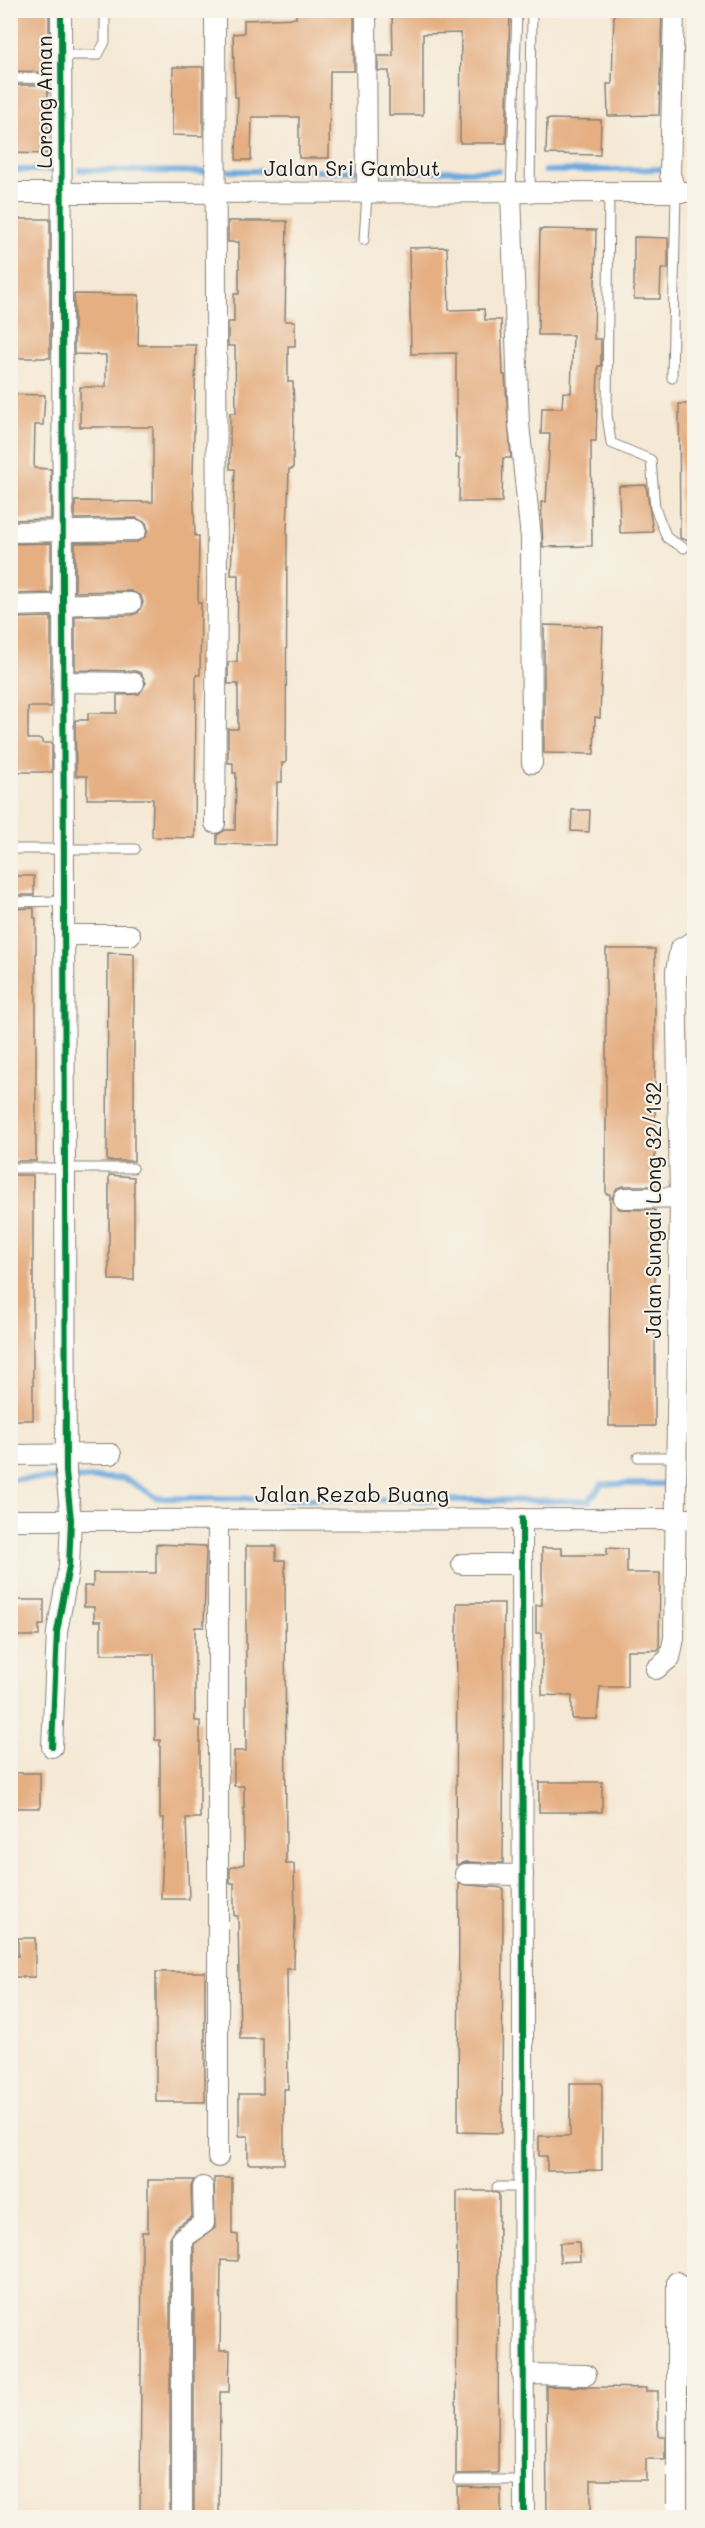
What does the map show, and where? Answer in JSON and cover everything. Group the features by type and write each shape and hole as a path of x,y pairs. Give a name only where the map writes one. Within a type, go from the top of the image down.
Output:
{"street":[{"name":"Lorong Aman","path":"52,1748 57,1632 69,1566 71,1520 66,1463 62,10"},
{"path":"215,10 215,823"},
{"path":"366,10 367,194"},
{"path":"674,10 670,175 685,192"},
{"path":"520,192 519,424 531,538 532,763"},
{"name":"Jalan Sri Gambut","path":"10,193 685,192"},
{"path":"10,532 136,530"},
{"path":"10,606 131,603"},
{"path":"63,682 134,683"},
{"path":"64,935 130,935"},
{"name":"Jalan Sungai Long 32/132","path":"656,1669 670,1658 674,1638 674,1519 683,1462 687,1197 676,971 687,945"},
{"path":"624,1198 687,1197"},
{"path":"10,1455 66,1463 111,1454"},
{"path":"522,1519 521,2187 524,2517"},
{"name":"Jalan Rezab Buang","path":"10,1520 694,1519"},
{"path":"218,1520 218,2157"},
{"path":"462,1564 522,1564"},
{"path":"465,1874 523,1875"},
{"path":"182,2517 182,2238 204,2223 203,2187"},
{"path":"677,2282 677,2517"},
{"path":"522,2374 586,2375"}],"lane":[{"path":"63,55 98,56 105,42 105,10"},
{"path":"517,10 520,192"},
{"path":"520,192 532,10"},
{"path":"10,78 63,79"},
{"path":"609,192 607,415 611,443 651,460 655,507 667,538 684,548"},
{"path":"672,378 685,192"},
{"path":"364,240 367,194"},
{"path":"10,849 135,849"},
{"path":"10,902 64,901"},
{"path":"10,1168 133,1168"},
{"path":"638,1457 683,1462"},
{"path":"497,2187 521,2187"},
{"path":"458,2480 524,2480"}],"building":[{"path":"10,10 49,10 49,72 10,71"},
{"path":"296,10 354,10 354,71 330,71 329,158 299,158 299,117 252,117 251,160 236,160 238,97 235,97 233,34 244,33 244,20 296,18"},
{"path":"392,10 510,10 506,143 460,143 461,33 423,34 423,115 389,115 389,71 378,71 378,56 393,56"},
{"path":"614,10 662,10 659,115 608,116 607,84 612,84"},
{"path":"173,67 203,67 203,136 172,135"},
{"path":"10,85 48,85 47,154 10,153"},
{"path":"547,119 601,120 600,155 546,154"},
{"path":"10,219 50,219 50,358 10,358"},
{"path":"228,221 287,221 285,321 295,321 295,346 288,346 288,382 293,382 294,406 293,469 289,469 287,533 286,763 282,763 282,782 277,782 276,845 217,844 217,835 225,830 235,830 236,773 233,773 233,763 228,763 228,729 238,729 238,684 228,684 228,662 237,662 238,575 231,575 235,469 230,469 230,413 236,413 235,346 228,346 228,322 234,322 234,294 239,294 239,242 228,242"},
{"path":"540,229 596,230 594,339 601,339 601,366 598,366 596,441 591,441 592,546 543,547 541,502 546,502 550,434 541,434 542,408 562,408 563,392 571,393 573,335 538,335"},
{"path":"634,237 668,238 668,269 661,269 660,299 634,299"},
{"path":"447,247 449,310 484,309 485,320 501,320 503,375 505,375 511,458 503,458 502,502 459,502 460,458 456,458 456,353 411,354 409,248"},
{"path":"74,294 139,295 138,345 196,345 193,476 195,536 199,536 198,603 201,603 200,675 196,675 195,838 152,837 153,799 87,799 87,776 76,776 75,720 88,720 88,713 117,713 117,695 139,694 146,683 141,673 135,671 75,670 75,616 132,615 138,613 143,603 141,596 131,591 75,592 75,543 137,542 146,536 148,530 146,523 136,518 75,519 75,501 153,502 153,427 80,427 80,387 106,387 106,355 74,354"},
{"path":"10,394 45,395 43,425 35,425 34,468 51,469 51,519 10,520"},
{"path":"679,404 694,404 694,543 680,538"},
{"path":"646,485 653,532 620,533 619,486"},
{"path":"51,543 51,593 10,594 10,544"},
{"path":"51,617 51,707 28,707 28,739 42,739 42,743 52,743 52,772 10,772 10,618"},
{"path":"544,625 603,627 600,718 595,717 594,754 544,753"},
{"path":"572,810 590,810 589,832 571,831"},
{"path":"10,876 34,876 34,895 10,895"},
{"path":"34,908 34,918 36,918 36,1161 10,1161 10,909"},
{"path":"606,949 655,949 655,1186 623,1186 617,1188 612,1198 619,1209 655,1210 655,1426 609,1426 610,1194 606,1194"},
{"path":"108,953 134,954 134,1161 107,1161"},
{"path":"10,1175 33,1175 33,1420 10,1420"},
{"path":"109,1175 134,1177 134,1280 109,1280"},
{"path":"156,1544 206,1546 204,1627 195,1627 195,1721 200,1721 200,1818 186,1818 189,1899 161,1899 164,1818 160,1818 160,1740 155,1740 154,1654 101,1654 101,1621 94,1621 94,1607 84,1607 84,1586 93,1586 93,1573 156,1573"},
{"path":"246,1546 276,1546 276,1560 285,1560 286,1864 294,1864 295,1916 294,1969 287,1969 288,2089 284,2089 284,2164 248,2164 248,2136 239,2136 239,2094 263,2094 263,2039 240,2039 238,1916 234,1916 234,1883 230,1883 230,1868 244,1864 244,1786 234,1786 234,1751 246,1751"},
{"path":"542,1548 562,1548 562,1555 607,1555 607,1548 627,1549 627,1573 660,1573 659,1650 627,1650 627,1687 600,1687 597,1719 572,1719 572,1696 542,1695 542,1633 536,1633 536,1605 542,1605"},
{"path":"10,1600 44,1600 44,1625 39,1625 39,1636 10,1636"},
{"path":"457,1603 504,1603 503,1863 465,1862 456,1865"},
{"path":"10,1773 40,1773 40,1808 10,1808"},
{"path":"539,1782 602,1782 602,1812 539,1812"},
{"path":"459,1884 503,1888 502,2133 458,2132"},
{"path":"18,1938 35,1938 35,1977 10,1977 10,1956 18,1956"},
{"path":"156,1972 205,1972 205,2102 156,2102"},
{"path":"570,2083 602,2083 602,2170 547,2171 547,2156 539,2156 539,2136 570,2136"},
{"path":"214,2178 232,2178 232,2234 238,2235 238,2261 221,2260 220,2350 230,2350 229,2392 220,2392 219,2517 194,2517 194,2244 215,2228"},
{"path":"148,2180 194,2180 191,2187 192,2217 175,2228 170,2238 170,2517 140,2517 142,2232 148,2232"},
{"path":"457,2191 492,2191 499,2194 498,2473 456,2474"},
{"path":"579,2242 580,2261 560,2262 560,2243"},
{"path":"546,2386 646,2388 646,2391 658,2391 658,2436 665,2436 665,2459 646,2459 646,2480 591,2480 591,2517 547,2517"},
{"path":"457,2487 501,2488 501,2517 457,2517"}],"waterway":[{"path":"545,171 663,169"},
{"path":"10,170 57,170"},
{"path":"80,170 207,172"},
{"path":"229,171 356,171"},
{"path":"379,171 498,171"},
{"path":"10,1479 124,1478 158,1498 588,1501 602,1484 694,1484"}],"cycle path":[{"path":"52,1747 57,1632 69,1566 71,1520 66,1472 61,10"},
{"path":"522,1519 524,2518"}]}
